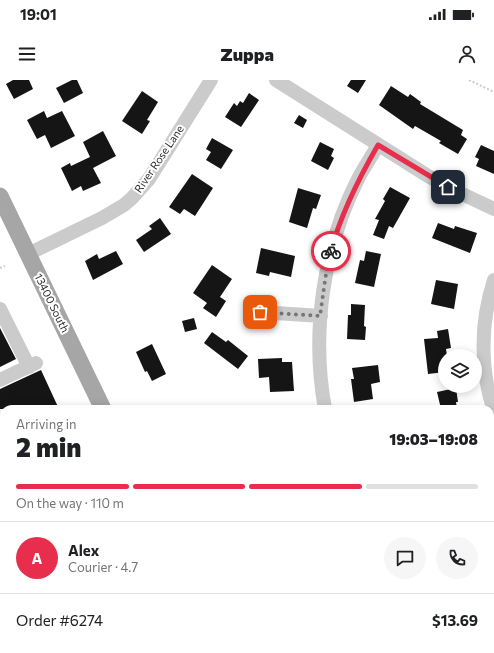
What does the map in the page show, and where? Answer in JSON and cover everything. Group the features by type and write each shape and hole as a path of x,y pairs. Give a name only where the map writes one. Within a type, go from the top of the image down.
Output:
{"main road":[{"name":"13400 South","path":"0,196 101,405"}],"street":[{"name":"River Rose Lane","path":"28,254 102,218 132,198 149,179 211,80"},
{"path":"276,80 428,176 494,209"},
{"path":"325,405 321,374 320,316 326,274 340,224 358,179 378,145"},
{"path":"492,405 486,380 483,357 483,336 490,292 494,280"},
{"path":"0,380 32,365 2,304"},
{"path":"260,312 320,316"}],"path":[{"path":"469,80 494,92"},
{"path":"0,268 5,266"}],"building":[{"path":"13,80 29,80 33,89 14,99 6,84"},
{"path":"72,80 77,80 83,93 64,103 56,88"},
{"path":"351,80 366,80 358,93 347,86"},
{"path":"391,86 408,97 410,94 421,102 420,104 463,130 461,135 467,139 458,154 439,143 441,141 415,126 413,129 379,105"},
{"path":"142,91 158,102 147,120 150,121 142,134 122,121"},
{"path":"249,93 259,100 241,127 225,117 234,103 237,106 240,101 243,103"},
{"path":"44,111 47,118 62,111 75,136 51,148 45,135 37,139 27,120"},
{"path":"299,115 307,120 303,128 294,123"},
{"path":"103,131 116,156 93,168 101,183 83,191 81,186 72,191 61,168 70,163 71,166 90,157 83,142"},
{"path":"212,138 233,150 221,169 206,160 211,152 206,149"},
{"path":"320,142 334,149 331,156 334,158 328,170 311,161"},
{"path":"481,145 494,151 494,174 476,166 479,159 475,157"},
{"path":"192,174 213,188 195,216 184,209 180,214 169,207"},
{"path":"390,187 410,198 393,228 389,226 384,239 373,235 379,220 375,219 385,201 383,199"},
{"path":"298,188 321,195 316,209 313,208 307,228 289,222"},
{"path":"160,218 171,234 144,252 136,240 152,229 149,226"},
{"path":"438,223 454,229 455,226 477,233 470,253 432,238"},
{"path":"261,248 295,256 291,277 270,272 269,276 256,273"},
{"path":"116,251 123,264 93,280 85,261 97,254 99,259"},
{"path":"366,251 381,254 374,287 355,283 360,260 364,261"},
{"path":"212,265 232,279 220,297 226,301 216,317 203,308 207,303 193,293"},
{"path":"436,280 458,284 454,309 431,304"},
{"path":"351,304 365,305 365,340 347,339 348,315 351,315"},
{"path":"194,318 197,329 185,332 182,321"},
{"path":"0,328 16,359 0,367"},
{"path":"448,329 451,348 438,349 438,373 428,374 424,339 438,338 437,331"},
{"path":"212,332 226,342 228,340 248,356 238,369 204,343"},
{"path":"152,344 166,374 152,381 147,371 145,372 136,352"},
{"path":"282,358 282,362 292,362 294,391 270,392 269,377 259,378 258,359"},
{"path":"378,365 380,382 371,384 373,399 354,402 351,379 354,379 352,368"},
{"path":"41,370 57,405 0,405 0,389"},
{"path":"437,392 457,393 458,402 456,402 456,405 440,405"}],"way so far":[{"path":"260,312 320,316 322,296 331,251"}],"route":[{"path":"331,251 348,202 358,179 378,145 448,187"}]}
